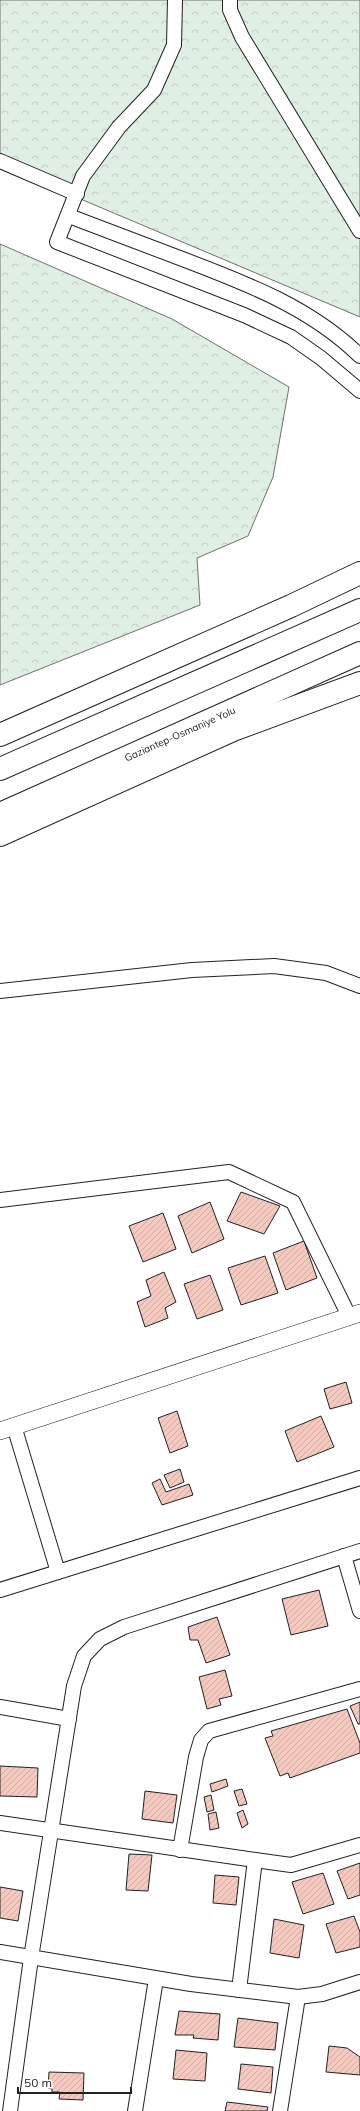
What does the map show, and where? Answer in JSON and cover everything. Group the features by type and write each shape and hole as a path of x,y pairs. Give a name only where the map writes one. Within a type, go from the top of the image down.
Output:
{"highway":[{"path":"0,736 284,609 360,573"},
{"path":"0,769 360,610"},
{"name":"Gaziantep-Osmaniye Yolu","path":"0,814 360,653"},
{"path":"0,835 233,730 360,684"}],"street":[{"path":"175,0 174,45 154,90 104,146 83,176 69,216 57,242 244,315 291,337 321,358 360,391"},
{"path":"230,0 230,10 242,37 360,231"},
{"path":"0,161 77,194"},
{"path":"69,216 253,286 296,309 341,337 360,356"},
{"path":"0,992 192,970 274,966 326,973 360,986"},
{"path":"0,1200 229,1172 293,1202 355,1315 7,1428 58,1572"},
{"path":"0,1590 360,1478"},
{"path":"10,2111 31,1958 74,1686 84,1656 100,1639 124,1627 360,1551"},
{"path":"344,1556 360,1611"},
{"path":"180,1850 196,1757 201,1740 209,1731 360,1689"},
{"path":"0,1707 69,1719"},
{"path":"0,1823 52,1832 291,1865 360,1845"},
{"path":"239,1990 255,1860"},
{"path":"0,1952 156,1979 298,1997 322,1994 360,1982"},
{"path":"135,2111 156,1979"},
{"path":"280,2111 298,1997"}],"green space":[{"path":"0,0 360,0 360,317 0,165"},
{"path":"0,244 172,319 289,387 273,477 248,536 197,558 200,605 0,685"}],"building":[{"path":"241,1192 280,1206 264,1234 227,1221"},
{"path":"210,1202 224,1239 192,1253 178,1216"},
{"path":"163,1213 176,1249 143,1262 129,1226"},
{"path":"304,1241 317,1278 286,1290 273,1253"},
{"path":"265,1256 278,1293 241,1305 228,1268"},
{"path":"164,1272 176,1302 165,1308 168,1318 145,1327 137,1302 151,1296 146,1280"},
{"path":"210,1275 223,1310 197,1319 184,1284"},
{"path":"346,1382 352,1403 330,1409 324,1389"},
{"path":"177,1411 188,1446 170,1453 158,1418"},
{"path":"321,1416 334,1447 297,1462 285,1431"},
{"path":"180,1469 184,1482 170,1488 164,1475"},
{"path":"160,1479 166,1492 189,1484 193,1495 162,1505 152,1483"},
{"path":"319,1590 328,1626 291,1635 282,1599"},
{"path":"217,1617 230,1655 206,1663 198,1640 190,1640 188,1627"},
{"path":"225,1670 232,1696 219,1699 221,1705 207,1709 199,1677"},
{"path":"360,1702 360,1724 358,1724 350,1706"},
{"path":"347,1709 360,1743 360,1753 290,1778 288,1773 280,1776 265,1738 273,1736 271,1731"},
{"path":"0,1766 38,1768 37,1797 0,1796"},
{"path":"226,1779 228,1786 212,1792 210,1784"},
{"path":"242,1789 247,1804 239,1806 234,1791"},
{"path":"145,1791 177,1795 173,1823 142,1819"},
{"path":"211,1795 214,1810 207,1812 204,1797"},
{"path":"243,1810 248,1824 242,1828 237,1813"},
{"path":"216,1812 219,1828 210,1830 208,1814"},
{"path":"129,1854 152,1855 148,1891 126,1890"},
{"path":"360,1863 360,1895 348,1899 337,1871"},
{"path":"323,1873 334,1904 303,1914 292,1882"},
{"path":"215,1875 239,1877 236,1905 213,1903"},
{"path":"0,1887 23,1891 18,1921 0,1918"},
{"path":"354,1916 360,1932 360,1947 336,1953 326,1924"},
{"path":"274,1919 304,1925 299,1958 270,1953"},
{"path":"179,2011 220,2014 218,2040 193,2038 194,2035 175,2035"},
{"path":"238,2018 278,2023 275,2050 234,2047"},
{"path":"329,2046 347,2048 360,2057 360,2075 326,2072"},
{"path":"176,2050 207,2053 205,2081 173,2079"},
{"path":"241,2064 273,2067 271,2093 238,2089"},
{"path":"49,2072 84,2073 83,2100 59,2099 60,2092 52,2092 52,2089 48,2088"},
{"path":"227,2102 268,2107 267,2111 225,2111"}]}
